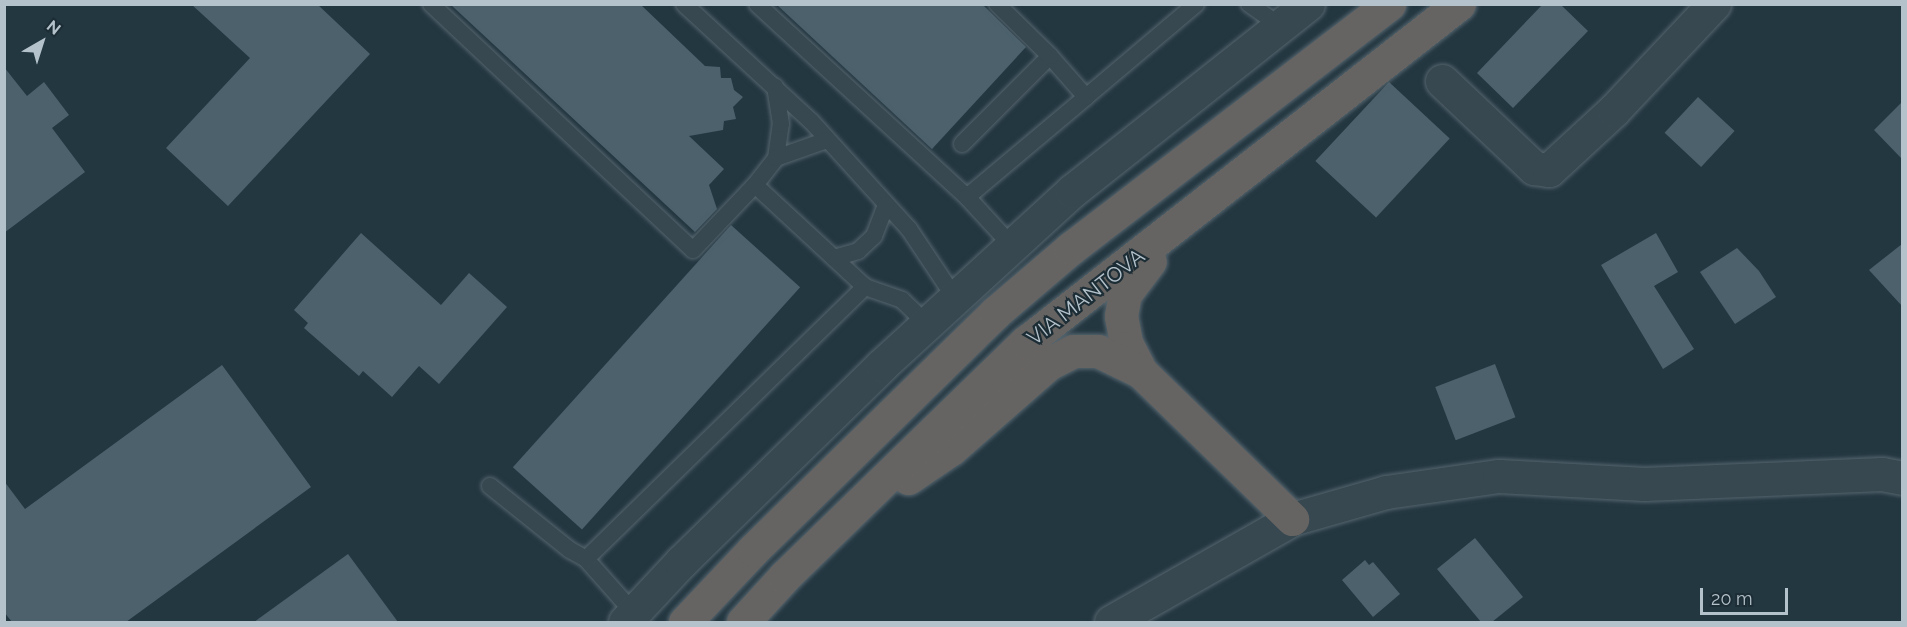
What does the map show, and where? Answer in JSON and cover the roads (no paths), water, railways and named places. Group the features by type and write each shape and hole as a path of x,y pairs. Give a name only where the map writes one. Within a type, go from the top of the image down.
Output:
{"highway":[{"name":"VIA MANTOVA","path":"685,622 761,542 996,312 1071,248 1389,4"},
{"name":"VIA MANTOVA","path":"743,622 785,576 1026,342 1196,212 1459,4"},
{"path":"1196,212 1145,267 1125,294 1121,316 1126,342 1142,372 1292,519"},
{"path":"839,524 951,449 1048,364 1073,351 1098,351 1142,372"}],"street":[{"path":"629,618 681,562 927,324 1072,191 1308,4"},
{"path":"1442,81 1534,168 1549,170 1614,110 1714,4"},
{"path":"1111,622 1292,519 1386,492 1498,476 1644,484 1882,474 1902,478"}],"lane":[{"path":"430,4 693,250 755,185 776,158 781,124 775,87"},
{"path":"684,4 775,87 886,204 909,229 955,298"},
{"path":"758,4 967,197 1012,246"},
{"path":"997,4 1050,56 1086,97"},
{"path":"967,197 1196,4"},
{"path":"1249,4 1280,26"},
{"path":"962,144 1050,56"},
{"path":"776,158 826,140"},
{"path":"755,185 865,287 902,300 927,324"},
{"path":"834,258 858,251 874,236 886,204"},
{"path":"586,559 865,287"},
{"path":"490,486 570,550 586,559 629,618"}]}
